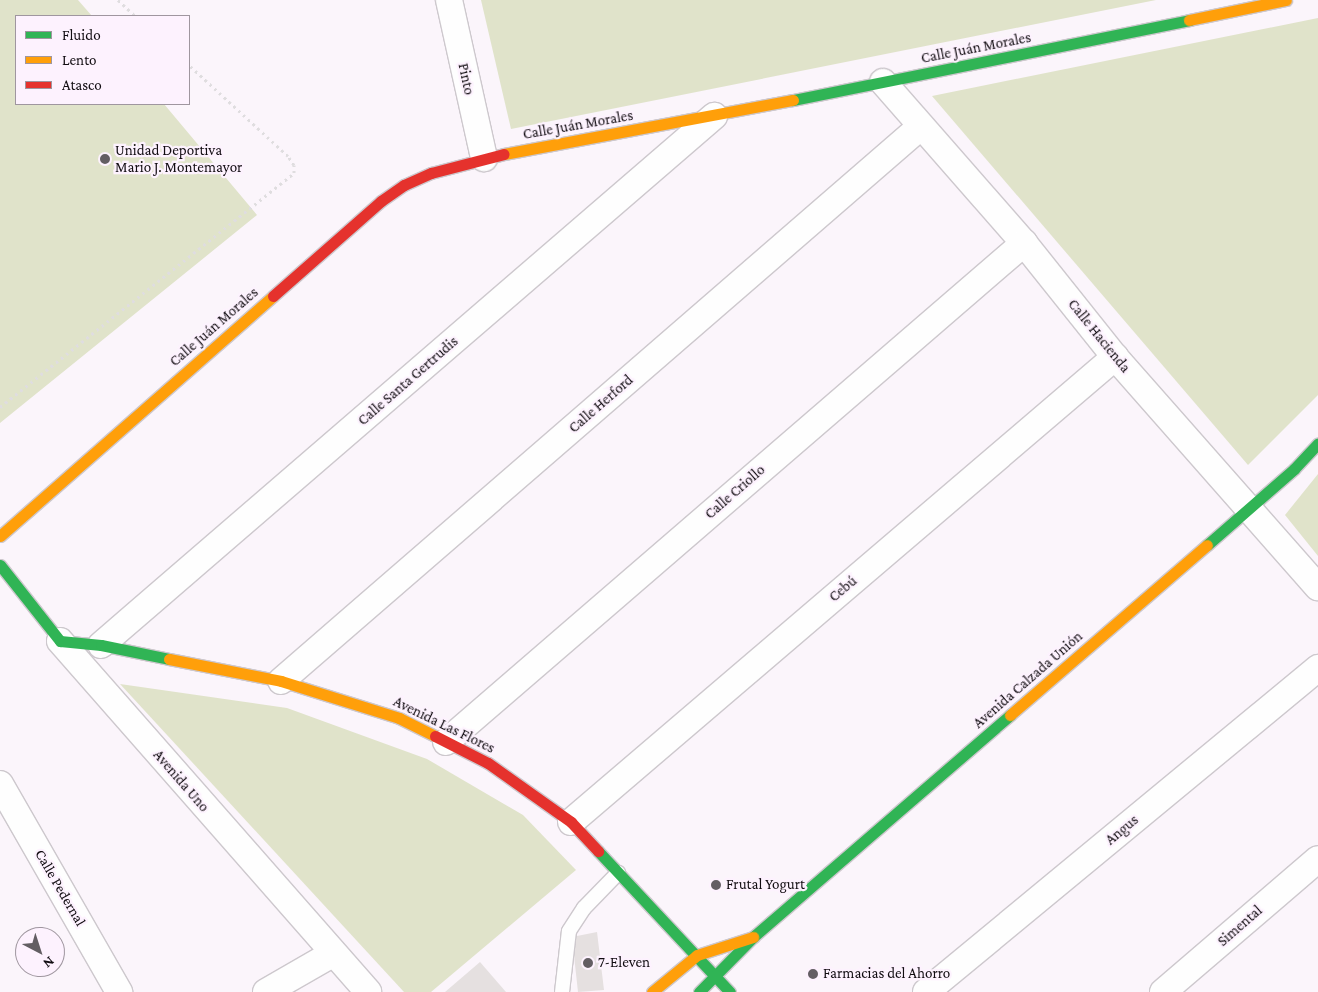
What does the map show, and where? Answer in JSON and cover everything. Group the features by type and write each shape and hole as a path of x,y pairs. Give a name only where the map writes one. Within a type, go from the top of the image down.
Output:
{"street":[{"name":"Pinto","path":"449,0 484,158"},
{"name":"Calle Juán Morales","path":"0,536 381,201 404,185 431,173 484,158 714,116 1286,0"},
{"name":"Calle Hacienda","path":"883,82 920,127 1024,243 1115,357 1318,587"},
{"name":"Calle Santa Gertrudis","path":"101,646 714,116"},
{"name":"Calle Herford","path":"281,680 920,127"},
{"name":"Calle Criollo","path":"446,742 1024,243"},
{"name":"Cebú","path":"571,822 1115,357"},
{"name":"Avenida Calzada Unión","path":"699,992 717,977 753,937 1250,508 1294,469 1318,443"},
{"name":"Avenida Uno","path":"0,565 60,642 332,954 368,992"},
{"name":"Avenida Las Flores","path":"60,642 101,646 281,680 382,712 488,763 571,822 730,992"},
{"name":"Angus","path":"926,992 1318,668"},
{"name":"Calle Pedernal","path":"0,784 119,992"},
{"name":"Simental","path":"1163,992 1318,859"},
{"name":"Avenida Calzada Unión","path":"652,992 697,955 753,937"},
{"path":"266,992 332,954"}],"lane":[{"path":"562,992 569,931 584,908 618,873"}],"path":[{"path":"118,0 134,15"},
{"path":"0,407 294,173 294,165 288,156 190,66"}],"green space":[{"name":"Unidad Deportiva Mario J. Montemayor","path":"0,0 78,0 91,15 15,15 15,105 165,105 257,215 0,423"},
{"path":"481,0 1156,0 511,129"},
{"path":"1318,18 1318,395 1248,465 932,96"},
{"path":"1318,474 1318,556 1285,515"},
{"path":"120,684 287,708 427,759 523,815 576,870 431,992 404,992"}],"building":[{"name":"7-Eleven","path":"597,932 604,990 578,992 572,937"},
{"path":"480,962 506,992 445,992"}],"traffic: fast":[{"path":"793,100 1189,20"},
{"path":"1207,545 1294,469 1318,443"},
{"path":"0,565 60,641 101,645 169,659"},
{"path":"699,992 753,937 1010,715"},
{"path":"598,851 730,992"}],"traffic: slow":[{"path":"1189,20 1286,0"},
{"path":"504,154 793,100"},
{"path":"0,536 273,296"},
{"path":"1010,715 1207,545"},
{"path":"169,659 281,681 399,718 435,736"},
{"path":"652,992 697,955 753,937"}],"traffic: jam":[{"path":"273,296 381,201 404,185 431,173 504,154"},
{"path":"435,736 488,763 571,822 598,851"}],"place":[{"name":"Unidad Deportiva Mario J. Montemayor","path":"105,159"},
{"name":"Frutal Yogurt","path":"716,885"},
{"name":"7-Eleven","path":"588,963"},
{"name":"Farmacias del Ahorro","path":"813,974"}]}
